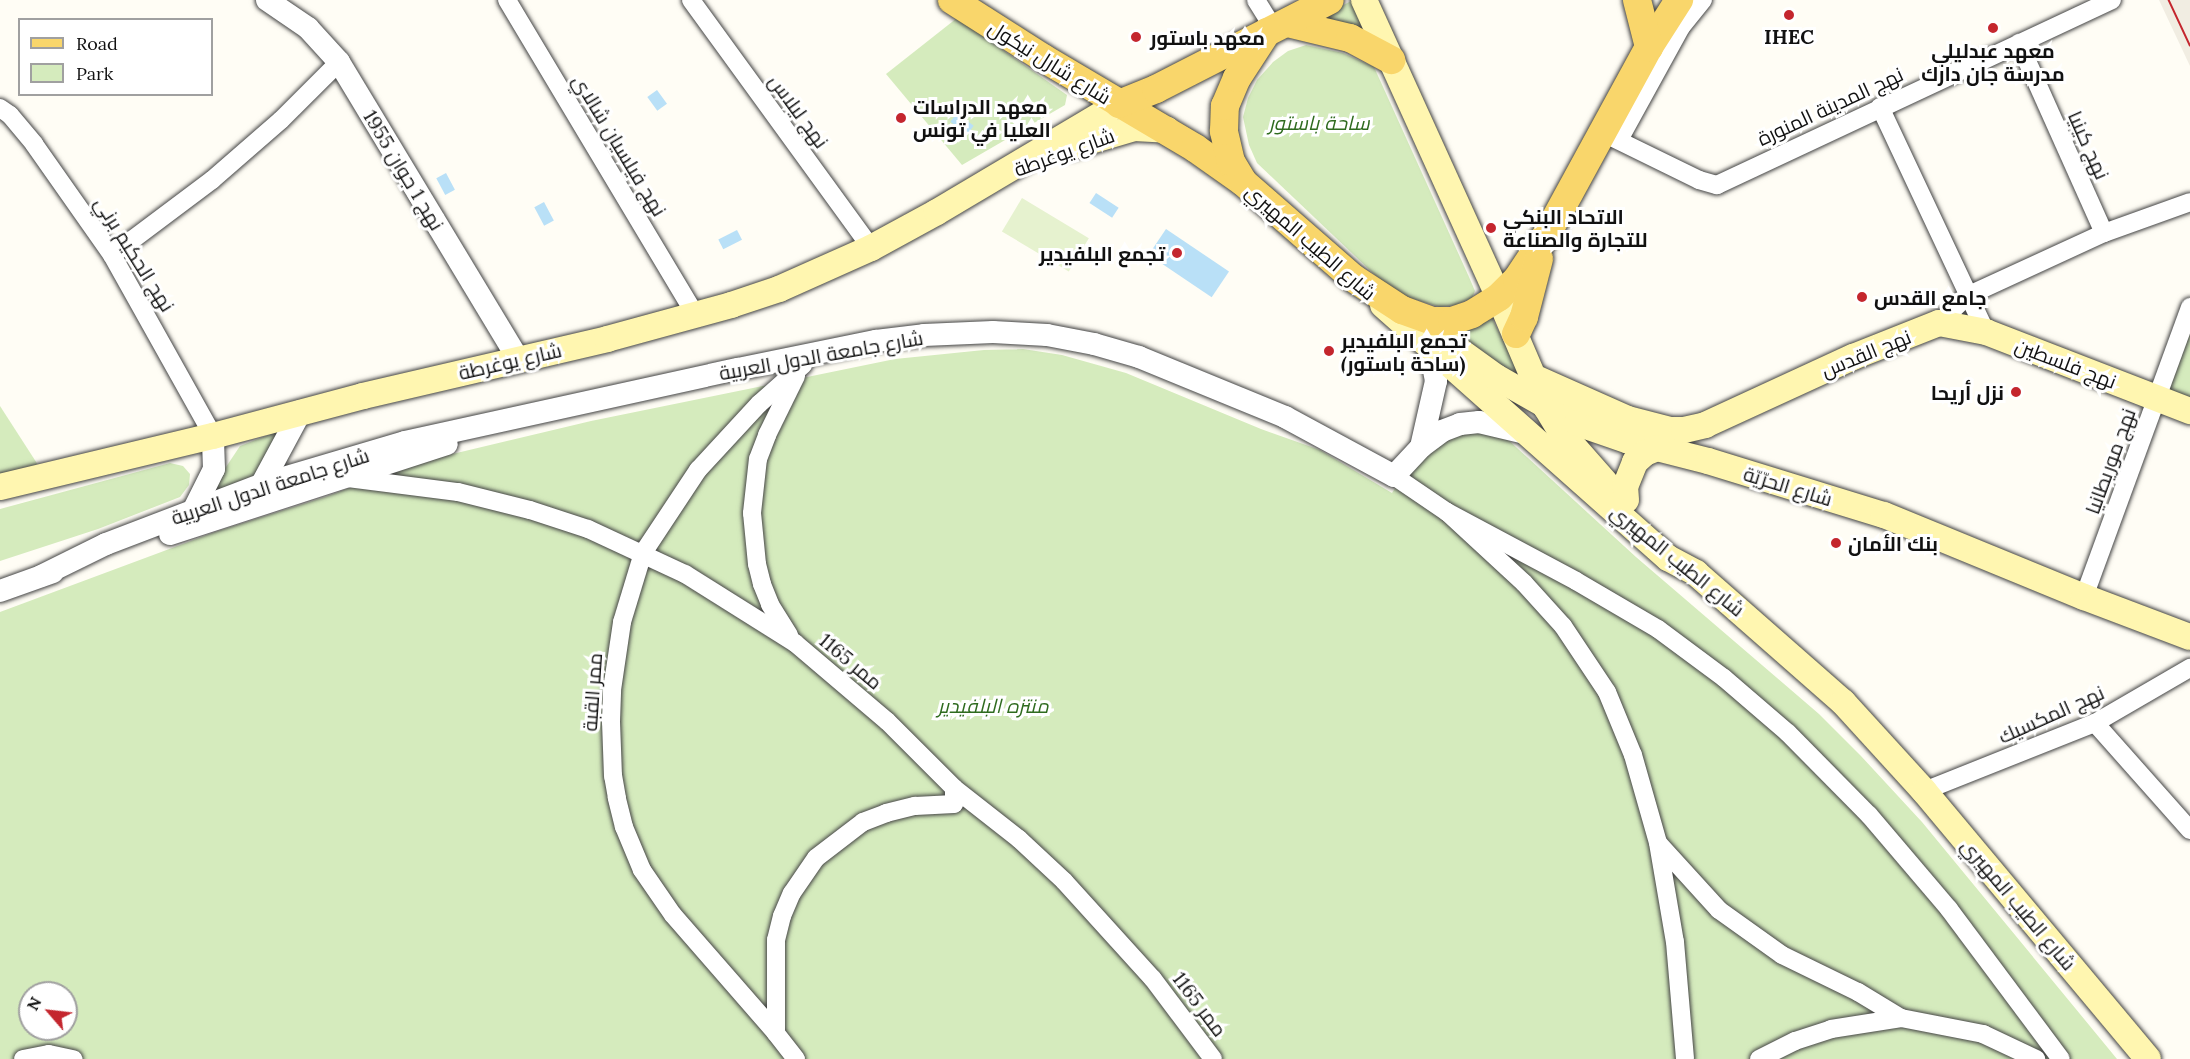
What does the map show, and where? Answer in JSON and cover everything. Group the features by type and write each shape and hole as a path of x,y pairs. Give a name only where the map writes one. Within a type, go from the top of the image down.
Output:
{"main road":[{"name":"شارع شارل نيكول","path":"952,0 1119,104"},
{"path":"1119,104 1156,89 1330,0"},
{"path":"1364,0 1516,334 1546,407 1576,451 1626,500 1677,545 1696,573"},
{"path":"1638,0 1648,47"},
{"path":"1353,278 1402,310 1432,321 1452,321 1472,314 1499,297 1517,279 1610,136 1648,47 1679,0"},
{"path":"1276,28 1350,38 1391,60"},
{"path":"1243,182 1231,162 1224,131 1225,106 1237,78 1276,28"},
{"name":"شارع يوغرطة","path":"0,487 213,436 301,411 607,339 779,289 871,248 998,177 1119,104"},
{"name":"شارع الطيب المهيري","path":"1119,104 1167,130 1243,182 1668,558 1696,573 1843,702 1924,791 2148,1059"},
{"name":"شارع يوغرطة","path":"998,177 1116,132 1134,128 1167,130"},
{"path":"1516,334 1524,317 1547,234"},
{"name":"شارع الحرّيّة","path":"1402,310 1496,377 1577,423 1884,515 2084,597 2190,637"},
{"name":"نهج فلسطين","path":"1939,323 1986,332 2190,411"},
{"name":"نهج القدس","path":"1533,377 1628,419 1670,430 1705,425 1853,357 1939,323"},
{"path":"1705,425 1701,448 1708,461"},
{"path":"1626,500 1624,487 1635,462 1645,453 1657,448"}],"street":[{"name":"نهج 1 جوان 1955","path":"267,0 308,28 339,62 518,359"},
{"name":"نهج فيلسيان شالاي","path":"507,0 695,314"},
{"name":"نهج ليلاس","path":"691,0 871,248"},
{"path":"1256,0 1276,28"},
{"path":"1610,136 1681,27 1702,0"},
{"name":"نهج المدينة المنورة","path":"1610,136 1699,180 1717,184 2112,0"},
{"name":"نهج كينيا","path":"2019,43 2104,233"},
{"path":"112,255 212,180 281,120 339,62"},
{"path":"1880,107 1967,296 1986,332"},
{"name":"نهج الحكيم برني","path":"0,108 10,115 34,144 112,255 213,436"},
{"name":"نهج القدس","path":"1939,323 1967,296 2104,233 2190,202"},
{"name":"نهج موريطانيا","path":"2084,597 2190,307"},
{"name":"شارع جامعة الدول العربية","path":"40,576 106,544 263,483 405,442 808,359 876,341 993,332 1047,335 1094,344 1139,357 1231,393 1323,435 1394,476"},
{"path":"1421,447 1436,381 1429,346"},
{"path":"795,643 770,604 762,584 757,564 752,513 754,484 764,443 808,359"},
{"name":"ممر القبة","path":"796,1059 673,915 642,870 624,827 613,776 612,690 622,622 643,553 698,470 759,404 808,359"},
{"path":"245,510 263,483 301,411"},
{"name":"شارع جامعة الدول العربية","path":"0,591 40,576 410,458 507,421"},
{"path":"1529,434 1479,422 1469,422 1442,431 1421,447 1394,476 1448,512 1576,581 1658,629 1724,678 1788,734 1869,815 1949,909 2061,1059"},
{"path":"183,530 214,469 213,436"},
{"name":"ممر 1165","path":"348,478 458,492 509,504 588,529 643,553 703,584 795,643 887,721 954,788 1019,839 1064,881 1152,979 1213,1059"},
{"path":"1448,512 1524,583 1563,626 1586,657 1606,692 1625,734 1658,843 1682,996 1685,1059"},
{"name":"نهج المكسيك","path":"1924,791 2095,723 2190,668"},
{"path":"2095,723 2189,827"},
{"path":"776,1033 776,940 782,916 816,858 863,822 886,813 915,806 954,804 954,788"},
{"path":"1658,843 1719,910 1782,955 1858,992 1901,1017 1983,1034 2036,1059"},
{"path":"1759,1059 1795,1041 1831,1029 1901,1017"},
{"path":"23,1059 49,1054 73,1059"}],"green space":[{"path":"1353,0 1380,47 1311,22"},
{"path":"957,18 1067,95 1065,105 962,165 886,74"},
{"name":"ساحة باستور","path":"1306,45 1343,53 1374,67 1475,291 1472,298 1456,305 1440,307 1400,295 1375,275 1257,163 1249,145 1243,117 1248,98 1257,80 1273,62 1288,51"},
{"path":"1022,198 1089,238 1069,272 1002,231"},
{"path":"1491,316 1525,385 1497,371 1455,331"},
{"path":"2190,331 2190,400 2167,391"},
{"name":"منتزه البلفيدير","path":"1023,349 1062,355 1126,373 1261,429 1320,450 1392,493 1423,445 1473,428 1504,436 1636,557 1819,714 1861,756 1922,822 2117,1059 0,1059 0,612 215,532 325,497 419,462 591,421 895,359 984,350"},
{"path":"0,406 40,468 0,476"},
{"path":"279,431 254,480 214,493 224,470 240,446"},
{"path":"170,463 183,466 190,474 189,485 180,497 98,529 0,561 0,509"}],"shaded area":[{"path":"2159,0 2190,0 2190,66"}],"water":[{"path":"657,90 667,104 657,111 647,97"},
{"path":"957,113 974,126 967,134 950,122"},
{"path":"446,173 455,190 445,195 436,178"},
{"path":"1096,193 1119,208 1112,218 1089,203"},
{"path":"544,202 554,221 544,226 534,207"},
{"path":"1166,229 1229,271 1212,297 1149,255"},
{"path":"737,230 742,240 723,249 718,240"}],"tram line":[{"path":"2169,0 2190,45"}],"place":[{"name":"IHEC","path":"1789,15"},
{"name":"معهد عبدليلي مدرسة جان دارك","path":"1993,28"},
{"name":"معهد باستور","path":"1136,37"},
{"name":"معهد الدراسات العليا في تونس","path":"901,118"},
{"name":"الاتحاد البنكي للتجارة والصناعة","path":"1491,228"},
{"name":"تجمع البلفيدير","path":"1177,253"},
{"name":"جامع القدس","path":"1862,297"},
{"name":"تجمع البلفيدير (ساحة باستور)","path":"1329,351"},
{"name":"نزل أريحا","path":"2016,392"},
{"name":"بنك الأمان","path":"1836,543"}]}
